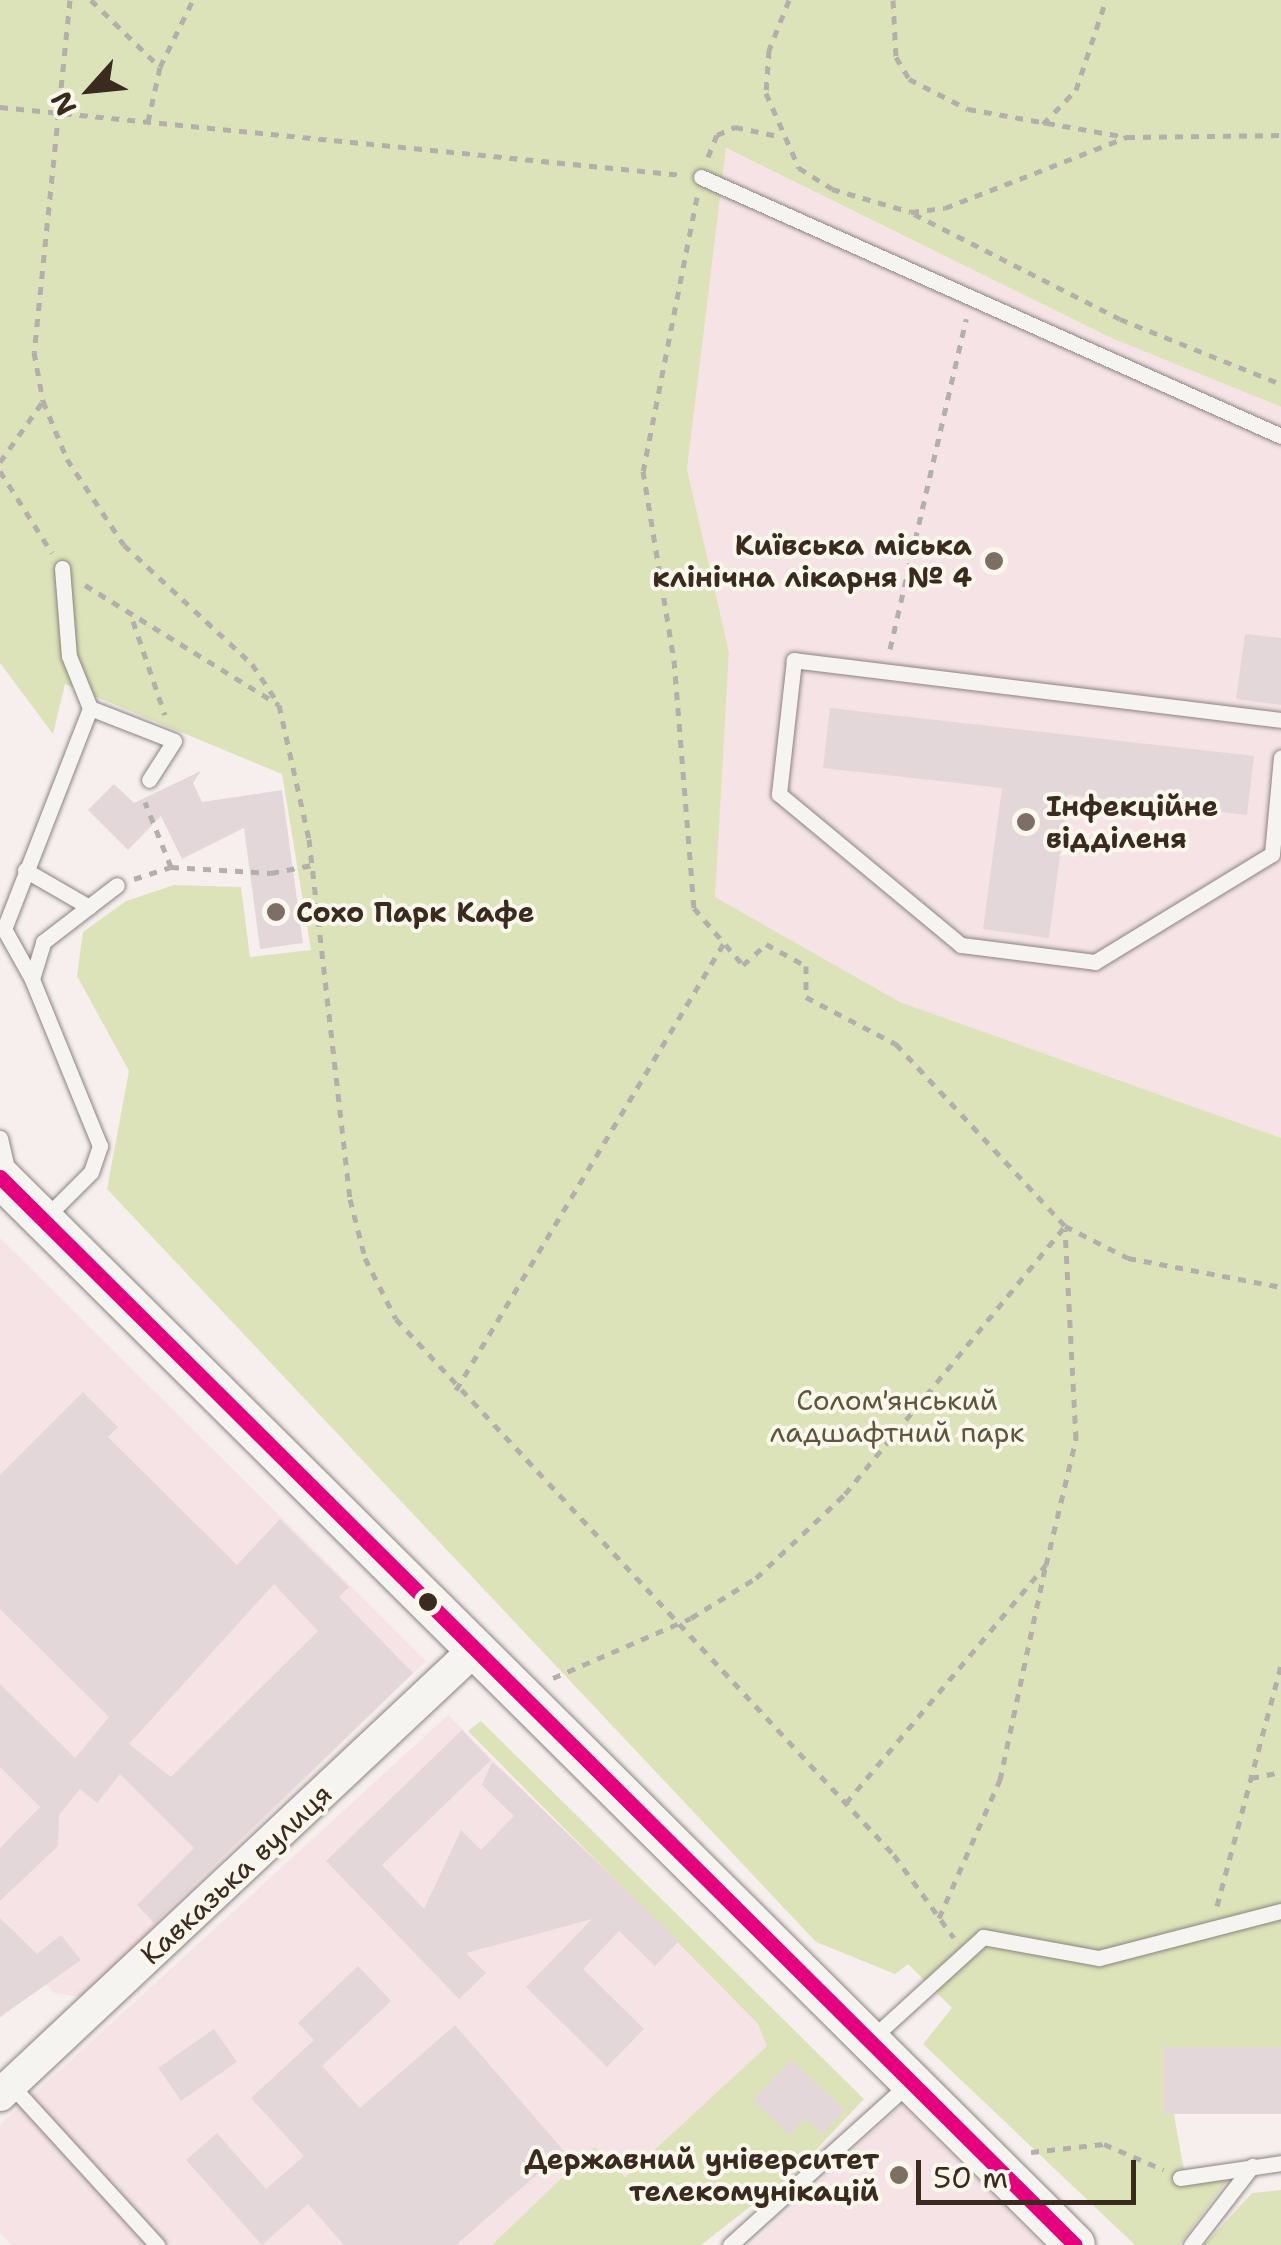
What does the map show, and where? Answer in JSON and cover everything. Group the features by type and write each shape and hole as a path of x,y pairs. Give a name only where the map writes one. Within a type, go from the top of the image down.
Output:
{"street":[{"path":"6,1183 472,1653 1075,2245"},
{"name":"Кавказька вулиця","path":"6,2090 472,1653"}],"lane":[{"path":"701,177 970,302 1281,436"},
{"path":"44,1219 91,1172 100,1146 96,1118 4,929 90,708 68,656 62,568"},
{"path":"1281,720 794,660 779,794 961,945 1095,962 1276,850 1281,757"},
{"path":"90,708 174,741 150,780"},
{"path":"26,870 89,907"},
{"path":"32,980 43,942 117,884"},
{"path":"0,1138 6,1183"},
{"path":"867,2044 982,1937 1011,1937 1100,1958 1281,1911"},
{"path":"730,2245 908,2084"},
{"path":"6,2090 157,2245"},
{"path":"1180,2178 1281,2163"},
{"path":"1192,2245 1252,2166"}],"path":[{"path":"70,0 62,112 34,352 42,401 68,460 124,545 252,664 280,705 312,865 350,1199 365,1258 396,1320 456,1390 846,1803 965,1953"},
{"path":"91,0 160,67"},
{"path":"148,122 160,67 193,0"},
{"path":"789,0 768,50 766,93 778,136 799,168 832,189 911,212 1120,319 1281,384"},
{"path":"892,0 896,56 908,79 968,109 1127,137 1281,135"},
{"path":"1043,124 1076,90 1106,0"},
{"path":"0,107 701,177 718,134 734,127 778,136"},
{"path":"911,212 1127,137"},
{"path":"885,672 970,302"},
{"path":"0,462 42,401"},
{"path":"0,471 62,568 132,619 280,705"},
{"path":"132,619 174,741"},
{"path":"150,780 142,795 171,867"},
{"path":"117,884 171,867 270,873 312,865"},
{"path":"456,1390 724,943"},
{"path":"1065,1226 1128,1258 1281,1287"},
{"path":"940,1918 1000,1780 1076,1439 1065,1226"},
{"path":"541,1689 568,1666 679,1622 756,1578 845,1494 1065,1226"},
{"path":"846,1803 1046,1565"},
{"path":"1211,1928 1281,1665"},
{"path":"1251,1778 1281,1772"},
{"path":"1027,2153 1104,2144 1180,2178"}],"shaded area":[{"name":"Київська міська клінічна лікарня № 4","path":"725,148 1109,337 1281,407 1281,1138 900,1002 714,897 729,652 687,469"},
{"path":"0,1238 426,1661 83,1997 54,1993 43,1981 0,2018"},
{"path":"448,1715 774,2040 550,2245 11,2245 0,2233 0,2125"},
{"name":"Державний університет телекомунікацій","path":"902,2105 1042,2245 751,2245"}],"green space":[{"name":"Солом'янський ладшафтний парк","path":"0,0 1281,0 1281,407 1109,337 726,148 687,469 729,652 715,897 900,1002 1281,1138 1281,2047 1165,2064 1186,2182 1229,2178 1179,2245 1135,2245 923,2044 952,2008 908,1964 895,1974 816,1942 107,1189 129,1071 77,976 83,932 126,901 174,885 241,887 250,957 311,950 282,774 65,684 53,734 0,663"},
{"path":"481,1721 864,2099 795,2172 701,2245 492,2245 594,2147 625,2177 767,2046 758,2024 468,1731"},
{"path":"1281,2190 1281,2245 1204,2245 1252,2193"}],"building":[{"path":"1245,634 1281,638 1281,705 1236,699"},
{"name":"Інфекційне відділеня","path":"830,708 1254,756 1247,815 1068,795 1049,938 983,929 1002,788 823,768"},
{"path":"201,771 193,783 202,802 282,790 303,943 260,949 244,828 182,859 161,816 128,850 88,810 114,784 134,803"},
{"path":"83,1392 118,1427 108,1437 237,1565 280,1519 349,1587 339,1597 413,1673 154,1923 137,1905 194,1848 120,1774 97,1803 80,1789 59,1815 58,1846 0,1901 0,1848 40,1807 0,1767 0,1684 75,1758 109,1717 0,1609 0,1475","holes":["274,1584 318,1631 171,1777 129,1744"]},
{"path":"462,1730 491,1760 382,1865 424,1909 461,1830 481,1850 514,1816 482,1785 492,1762 507,1775 679,1941 655,1966 619,1931 583,1969 644,2029 607,2067 526,1987 592,1919 466,1953 486,1973 459,1999 326,1861"},
{"path":"0,1918 37,1954 61,1935 81,1960 0,2017"},
{"path":"358,1966 391,2001 322,2066 360,2108 455,2025 564,2151 456,2245 344,2245 308,2204 262,2245 186,2160 217,2133 266,2189 304,2156 251,2098 314,2040 298,2023"},
{"path":"214,2029 237,2062 181,2101 158,2068"},
{"path":"1164,2047 1281,2047 1281,2114 1164,2114"},
{"path":"791,2060 845,2110 822,2134 805,2119 790,2135 753,2100"}],"transit line":[{"path":"0,1177 1075,2245"}],"place":[{"name":"Київська міська клінічна лікарня № 4","path":"994,561"},
{"name":"Інфекційне відділеня","path":"1026,822"},
{"name":"Сохо Парк Кафе","path":"276,912"},
{"name":"Державний університет телекомунікацій","path":"899,2175"}]}
